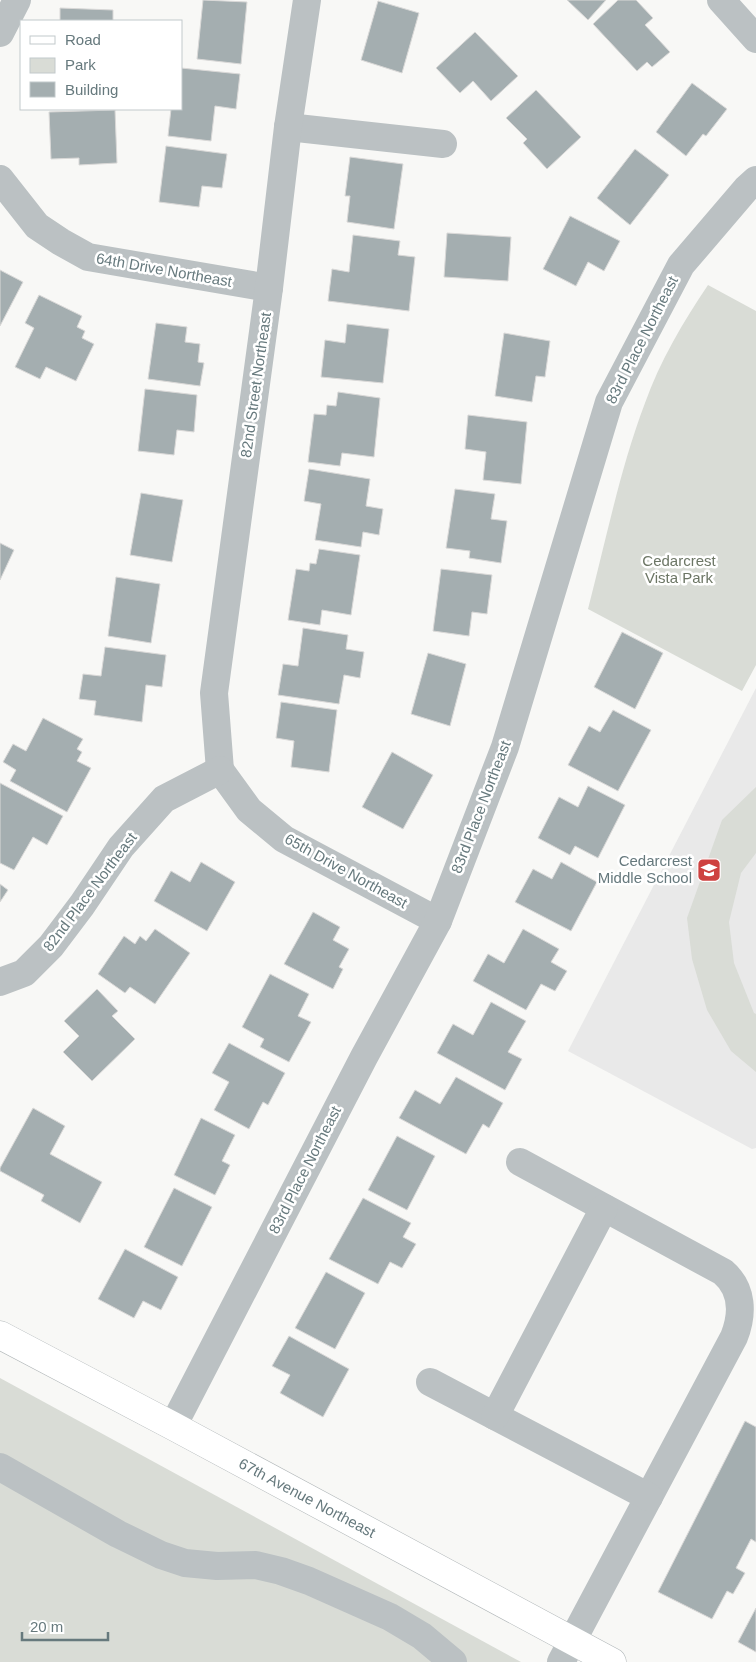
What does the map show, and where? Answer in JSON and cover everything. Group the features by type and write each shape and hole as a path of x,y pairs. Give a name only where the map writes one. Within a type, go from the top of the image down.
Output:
{"main road":[{"name":"67th Avenue Northeast","path":"0,1335 174,1426 567,1651 612,1662"}],"street":[{"path":"0,33 17,0"},
{"name":"82nd Street Northeast","path":"220,770 214,693 269,288 288,127 307,0"},
{"path":"721,0 756,39"},
{"path":"288,127 443,144"},
{"name":"64th Drive Northeast","path":"0,179 36,226 88,257 269,288"},
{"name":"83rd Place Northeast","path":"174,1426 364,1057 438,921 505,747 609,402 681,265 746,189 756,180"},
{"name":"65th Drive Northeast","path":"220,770 249,810 284,838 438,921"},
{"name":"82nd Place Northeast","path":"4,981 24,973 51,946 82,905 120,847 164,799 220,770"},
{"path":"520,1162 723,1272 731,1279 736,1288 741,1312 739,1325 734,1337 567,1651"},
{"path":"495,1416 604,1208"},
{"path":"430,1382 649,1497"},
{"path":"0,1467 118,1534 161,1556 186,1563 217,1566 256,1566 281,1571 309,1581 390,1617 422,1636 453,1662"}],"shaded area":[{"name":"Cedarcrest Middle School","path":"756,688 756,1148 752,1149 568,1051"}],"green space":[{"name":"Cedarcrest Vista Park","path":"708,285 756,311 756,665 742,691 588,609 621,479 645,403 673,342"},
{"path":"756,787 756,853 741,873 729,922 734,963 756,1014 756,1072 731,1051 707,1010 692,959 687,918 722,820"},
{"path":"0,1378 521,1662 0,1662"}],"building":[{"path":"203,0 247,2 241,64 197,59"},
{"path":"567,0 606,0 588,20"},
{"path":"618,0 636,0 653,18 645,25 670,52 652,67 647,62 637,71 593,24"},
{"path":"378,1 419,13 402,73 361,60"},
{"path":"60,8 113,10 113,20 60,20"},
{"path":"475,32 518,76 491,101 473,81 460,93 436,68"},
{"path":"182,68 240,74 236,109 215,106 211,141 168,136 171,110 182,110"},
{"path":"692,83 727,109 706,136 703,134 686,156 656,132"},
{"path":"536,90 581,137 547,169 523,143 527,139 506,118"},
{"path":"115,110 117,163 79,165 79,158 51,159 49,112"},
{"path":"166,146 227,154 222,188 202,186 199,207 159,202"},
{"path":"635,149 669,175 630,225 597,198"},
{"path":"350,157 403,164 394,229 347,222 350,196 345,196"},
{"path":"570,216 620,241 604,271 588,262 576,286 543,269"},
{"path":"447,233 511,237 508,281 444,277"},
{"path":"353,235 400,241 398,255 415,257 409,311 328,301 332,269 349,272"},
{"path":"0,270 23,282 0,326"},
{"path":"39,295 82,316 77,327 85,331 82,338 94,344 76,381 46,367 40,379 15,367 34,328 25,323"},
{"path":"156,323 187,327 185,342 200,344 198,362 204,363 200,386 148,379"},
{"path":"347,324 389,329 383,383 321,377 325,340 345,343"},
{"path":"504,333 550,341 545,377 536,376 532,402 495,396"},
{"path":"145,389 197,395 194,432 177,430 174,455 138,451"},
{"path":"338,392 380,398 374,457 342,453 340,466 308,462 314,414 326,415 327,405 336,406"},
{"path":"468,415 527,422 521,484 483,480 486,452 465,449"},
{"path":"309,469 370,479 366,506 383,509 379,535 363,532 361,547 315,540 321,504 304,501"},
{"path":"455,489 495,494 491,519 507,521 501,563 469,558 470,551 446,548"},
{"path":"141,493 183,500 172,562 130,555"},
{"path":"0,543 14,550 0,580"},
{"path":"319,549 360,555 351,615 322,610 320,625 288,620 296,569 309,571 310,563 316,564"},
{"path":"441,569 492,575 487,614 472,612 469,636 433,631"},
{"path":"116,577 160,584 151,643 108,636"},
{"path":"303,628 348,635 346,649 364,652 360,678 344,675 339,704 278,695 283,664 298,666"},
{"path":"622,632 663,653 635,709 594,687"},
{"path":"105,647 166,655 162,687 146,685 142,722 94,715 96,701 79,699 83,674 101,676"},
{"path":"428,653 466,664 450,726 411,714"},
{"path":"281,702 337,710 329,772 291,767 294,741 276,738"},
{"path":"613,710 651,730 618,791 568,765 589,726 600,732"},
{"path":"43,718 83,739 77,749 82,752 77,761 91,768 67,812 10,781 16,770 3,762 13,744 26,751"},
{"path":"392,752 433,775 403,829 362,807"},
{"path":"0,783 63,816 47,845 33,837 14,870 0,863"},
{"path":"588,786 625,805 598,858 575,846 570,855 538,838 559,797 578,807"},
{"path":"201,862 235,882 207,931 154,901 171,871 190,882"},
{"path":"561,862 597,882 571,931 515,902 533,869 552,879"},
{"path":"0,884 8,890 0,902"},
{"path":"313,912 340,927 333,940 349,949 339,967 343,969 333,989 284,964"},
{"path":"155,929 190,953 155,1004 130,987 125,993 98,974 124,936 135,944 140,936 146,941"},
{"path":"523,929 559,949 551,962 567,971 555,991 541,984 526,1010 473,981 488,954 504,963"},
{"path":"270,974 309,994 298,1016 311,1022 289,1062 260,1047 264,1039 242,1027"},
{"path":"97,989 118,1011 112,1016 135,1039 92,1081 63,1052 79,1036 64,1021"},
{"path":"491,1002 526,1021 508,1052 522,1059 505,1090 437,1053 453,1024 473,1035"},
{"path":"229,1043 285,1073 268,1105 263,1102 249,1129 214,1110 229,1082 212,1073"},
{"path":"456,1077 503,1103 489,1128 483,1124 466,1154 399,1118 415,1090 440,1104"},
{"path":"33,1108 65,1126 50,1154 102,1182 80,1223 41,1201 44,1195 0,1171"},
{"path":"201,1118 235,1135 222,1161 230,1165 215,1195 174,1175"},
{"path":"397,1136 435,1156 407,1210 368,1190"},
{"path":"174,1188 212,1207 182,1266 144,1247"},
{"path":"363,1198 411,1223 403,1237 416,1244 402,1268 390,1262 378,1284 329,1259"},
{"path":"125,1249 178,1277 161,1310 143,1301 134,1318 98,1299"},
{"path":"326,1272 365,1293 335,1349 295,1328"},
{"path":"289,1336 349,1369 323,1417 280,1393 290,1375 272,1366"},
{"path":"745,1421 756,1427 756,1542 751,1539 736,1568 745,1573 733,1594 727,1591 712,1619 658,1592"},
{"path":"756,1608 756,1652 738,1642"}],"place":[{"name":"Cedarcrest Middle School","path":"709,870"}]}
